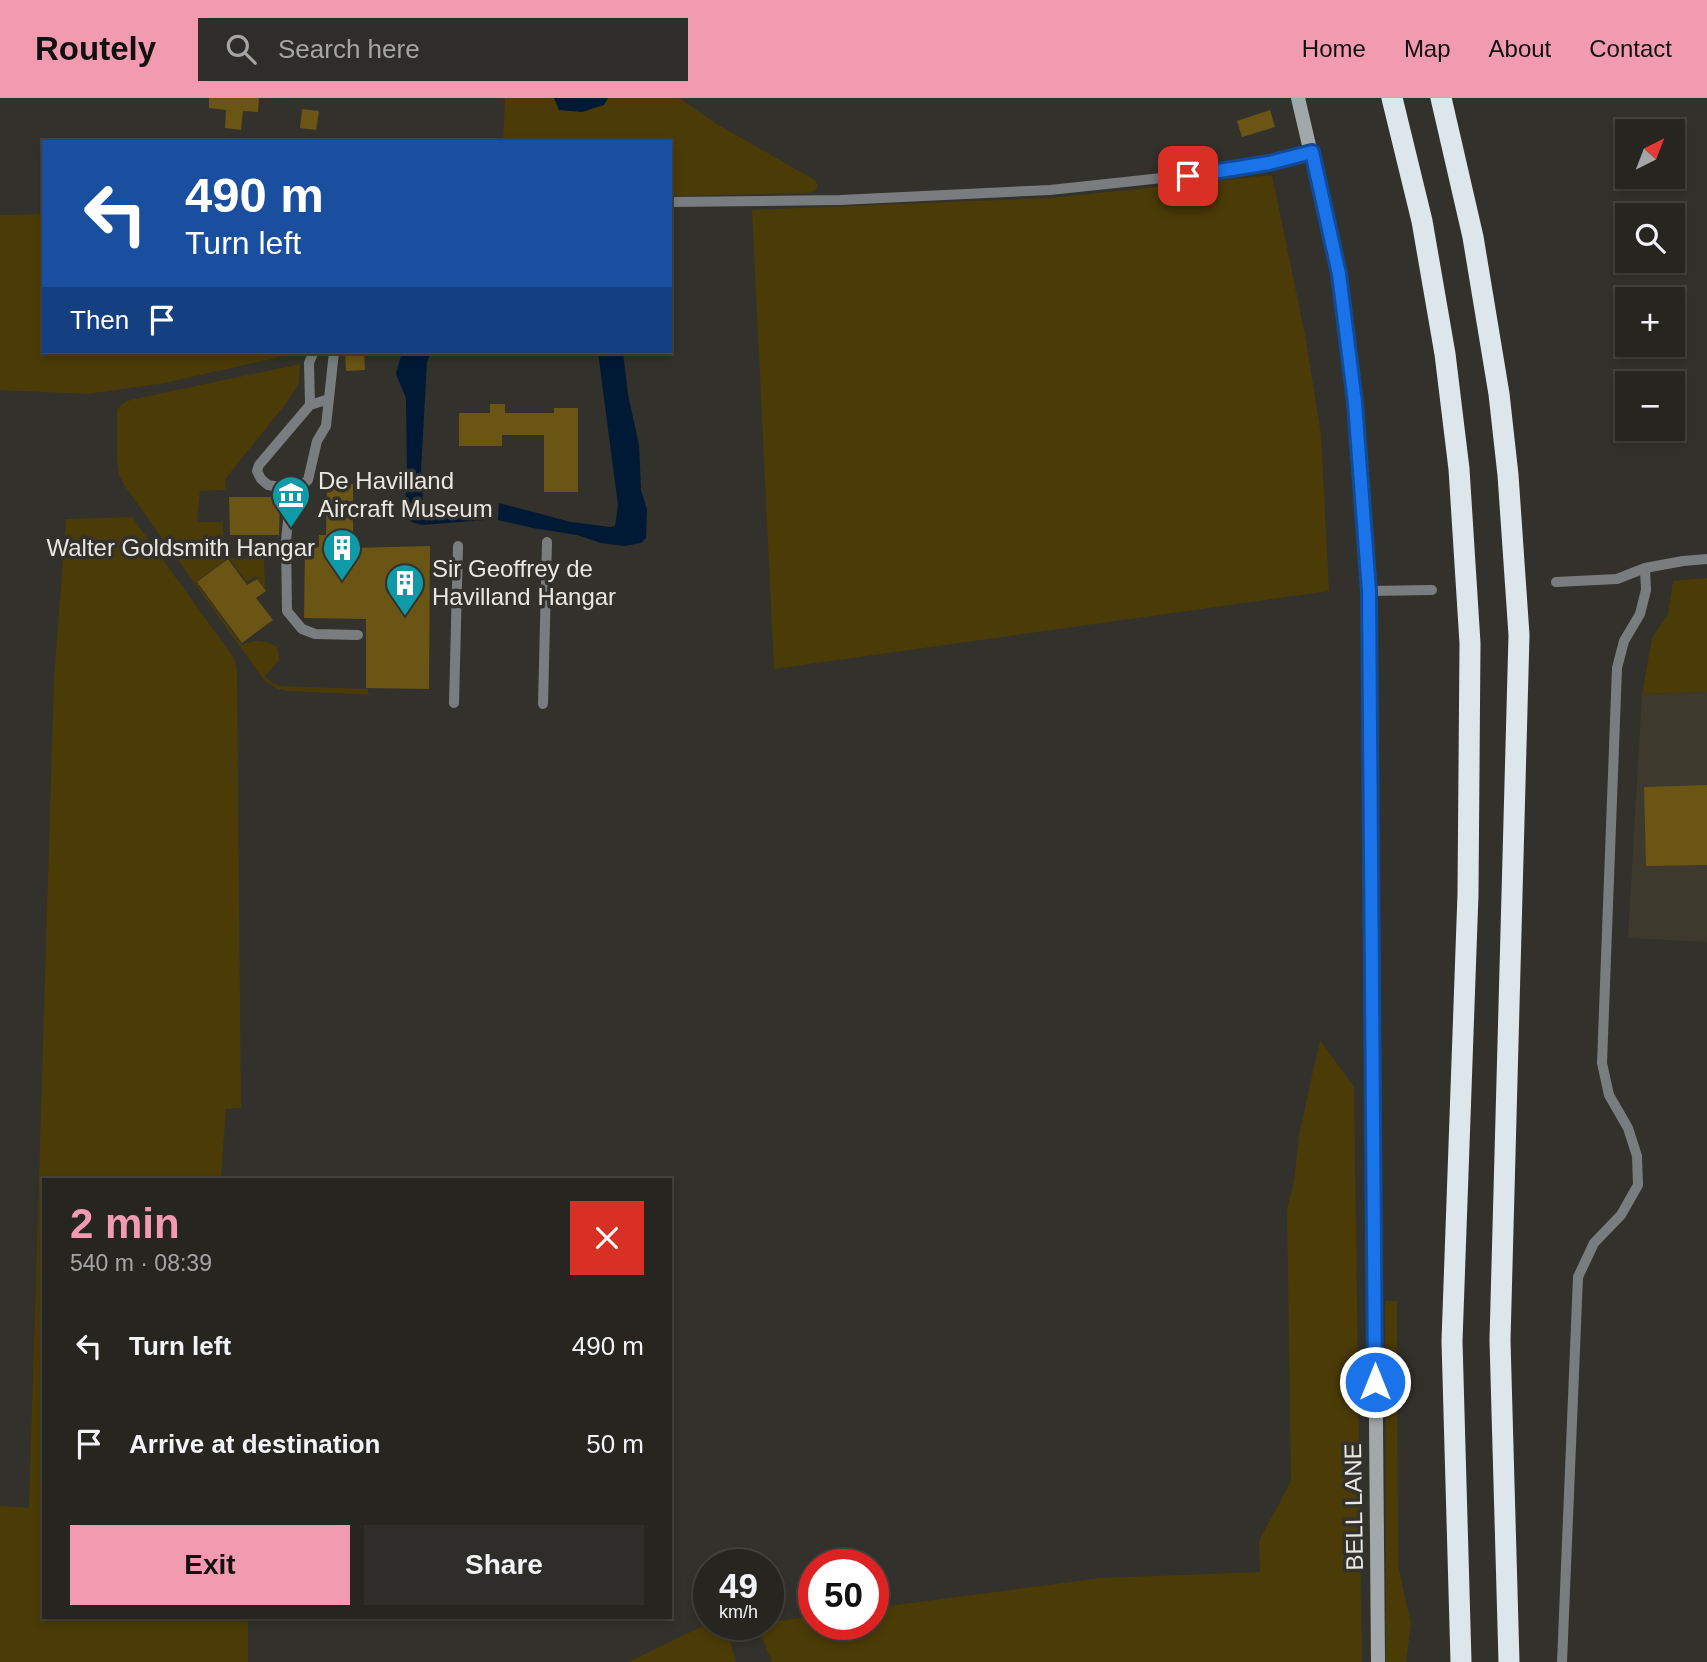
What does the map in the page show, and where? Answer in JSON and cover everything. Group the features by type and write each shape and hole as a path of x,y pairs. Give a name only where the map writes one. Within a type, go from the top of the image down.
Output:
{"highway":[{"path":"1392,98 1422,221 1445,354 1460,469 1470,643 1468,894 1452,1341 1461,1662"},
{"path":"1441,98 1473,237 1499,394 1508,475 1519,635 1500,1340 1509,1662"}],"main road":[{"name":"BELL LANE","path":"1298,98 1339,274 1355,403 1369,591 1378,1662"}],"lane":[{"path":"672,202 866,199 1050,190 1237,170 1312,152"},
{"path":"310,405 309,363 313,354"},
{"path":"329,399 310,405 259,465 257,471 268,485 291,489 308,480 317,441 326,426 329,399 334,354"},
{"path":"291,489 286,541 287,611 302,629 315,634 358,635"},
{"path":"542,704 547,542"},
{"path":"454,703 458,546"},
{"path":"1556,582 1617,579 1645,568 1707,559"},
{"path":"1562,1662 1578,1277 1594,1243 1621,1215 1638,1185 1637,1156 1628,1128 1609,1095 1602,1063 1617,668 1624,642 1640,614 1646,590 1645,568"},
{"path":"1369,591 1432,590"}],"shaded area":[{"path":"505,98 679,98 715,123 815,180 818,186 815,191 808,193 672,196 672,140 503,140"},
{"path":"1272,175 1305,335 1321,434 1329,591 774,669 752,210 1050,198"},
{"path":"42,214 42,354 284,356 165,383 87,394 0,390 0,215"},
{"path":"300,364 299,383 288,401 226,478 225,490 200,491 197,522 223,522 224,554 228,558 196,582 242,645 260,641 277,647 279,660 265,676 272,683 280,686 368,689 368,694 379,695 287,691 264,680 119,475 117,410 122,404 130,400"},
{"path":"132,517 234,658 237,670 241,1108 226,1109 221,1178 42,1178 42,1619 248,1619 248,1662 0,1662 0,1506 29,1508 54,679 66,519"},
{"path":"229,558 264,559 265,590 256,576 247,582"},
{"path":"1707,578 1707,692 1642,694 1652,638 1668,614 1673,581"},
{"path":"1707,692 1707,942 1628,938 1642,694"},
{"path":"1320,1040 1354,1087 1362,1662 772,1662 763,1640 784,1640 784,1620 798,1618 798,1640 889,1640 889,1606 1101,1578 1260,1572 1259,1541 1291,1481 1287,1209 1294,1181 1299,1135"},
{"path":"1385,1301 1397,1301 1398,1565 1411,1624 1406,1662 1386,1662"},
{"path":"693,1631 693,1640 730,1640 736,1662 628,1662"}],"water":[{"path":"554,98 608,98 604,105 582,112 559,110"},
{"path":"401,354 430,354 427,362 421,470 423,502 428,506 483,505 484,520 422,525 404,516 407,475 406,398 396,374"},
{"path":"598,354 623,354 628,395 639,445 641,490 647,509 646,538 641,543 624,546 498,520 499,503 571,522 610,527 615,526 618,505"}],"building":[{"path":"209,98 259,98 258,112 243,111 241,130 225,128 226,110 209,108"},
{"path":"302,109 319,111 316,130 300,128"},
{"path":"1270,110 1275,127 1242,137 1237,121"},
{"path":"345,354 364,354 365,370 346,371"},
{"path":"490,404 505,404 505,413 554,413 554,408 578,408 578,492 544,492 544,435 502,435 502,446 459,446 459,413 490,413"},
{"path":"327,483 353,484 353,548 430,546 429,689 366,688 366,619 304,618 305,547 319,547 319,535 326,535"},
{"path":"229,497 280,497 279,535 230,535"},
{"path":"228,559 247,585 257,579 266,591 256,598 273,620 242,643 197,582"},
{"path":"1707,785 1707,865 1646,866 1644,787"}],"place":[{"name":"De Havilland Aircraft Museum","path":"291,529"},
{"name":"Walter Goldsmith Hangar","path":"342,582"},
{"name":"Sir Geoffrey de Havilland Hangar","path":"405,617"}],"route":[{"path":"1188,176 1237,170 1312,152 1339,274 1355,403 1370,611 1375,1382"}]}
